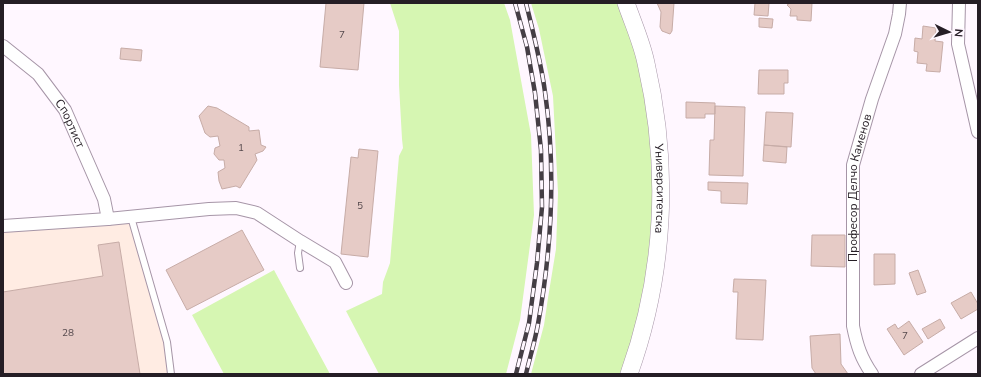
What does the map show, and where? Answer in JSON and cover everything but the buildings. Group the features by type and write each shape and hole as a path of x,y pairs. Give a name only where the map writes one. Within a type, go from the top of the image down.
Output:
{"street":[{"name":"Университетска","path":"626,3 646,62 654,102 660,148 662,196 659,245 652,295 639,346 629,374"},
{"name":"Професор Делчо Каменов","path":"872,374 863,361 859,351 853,326 853,165 872,99 894,34 900,3"},
{"path":"959,3 958,44 978,132"},
{"name":"Спортист","path":"3,46 38,74 65,110 104,199 108,219"},
{"path":"3,226 236,208 258,213 335,262 346,283"},
{"path":"921,374 978,338"}],"lane":[{"path":"130,217 167,342 171,374"},
{"path":"300,241 298,253 300,268"}],"shaded area":[{"path":"131,217 167,342 171,374 3,374 3,226"}],"green space":[{"path":"390,3 504,3 510,20 531,135 534,215 520,320 506,374 379,374 346,311 382,294 383,282 390,263 399,156 403,148 399,85 399,31"},
{"path":"531,3 626,3 646,62 662,196 629,374 531,374 544,325 556,249 558,193 553,96 539,29"},
{"path":"274,270 330,374 224,374 192,315"}],"railway":[{"path":"515,3 527,47 535,93 541,150 542,207 537,263 529,323 516,374"},
{"path":"526,3 539,58 545,92 551,150 551,208 547,266 538,324 526,374"}]}
